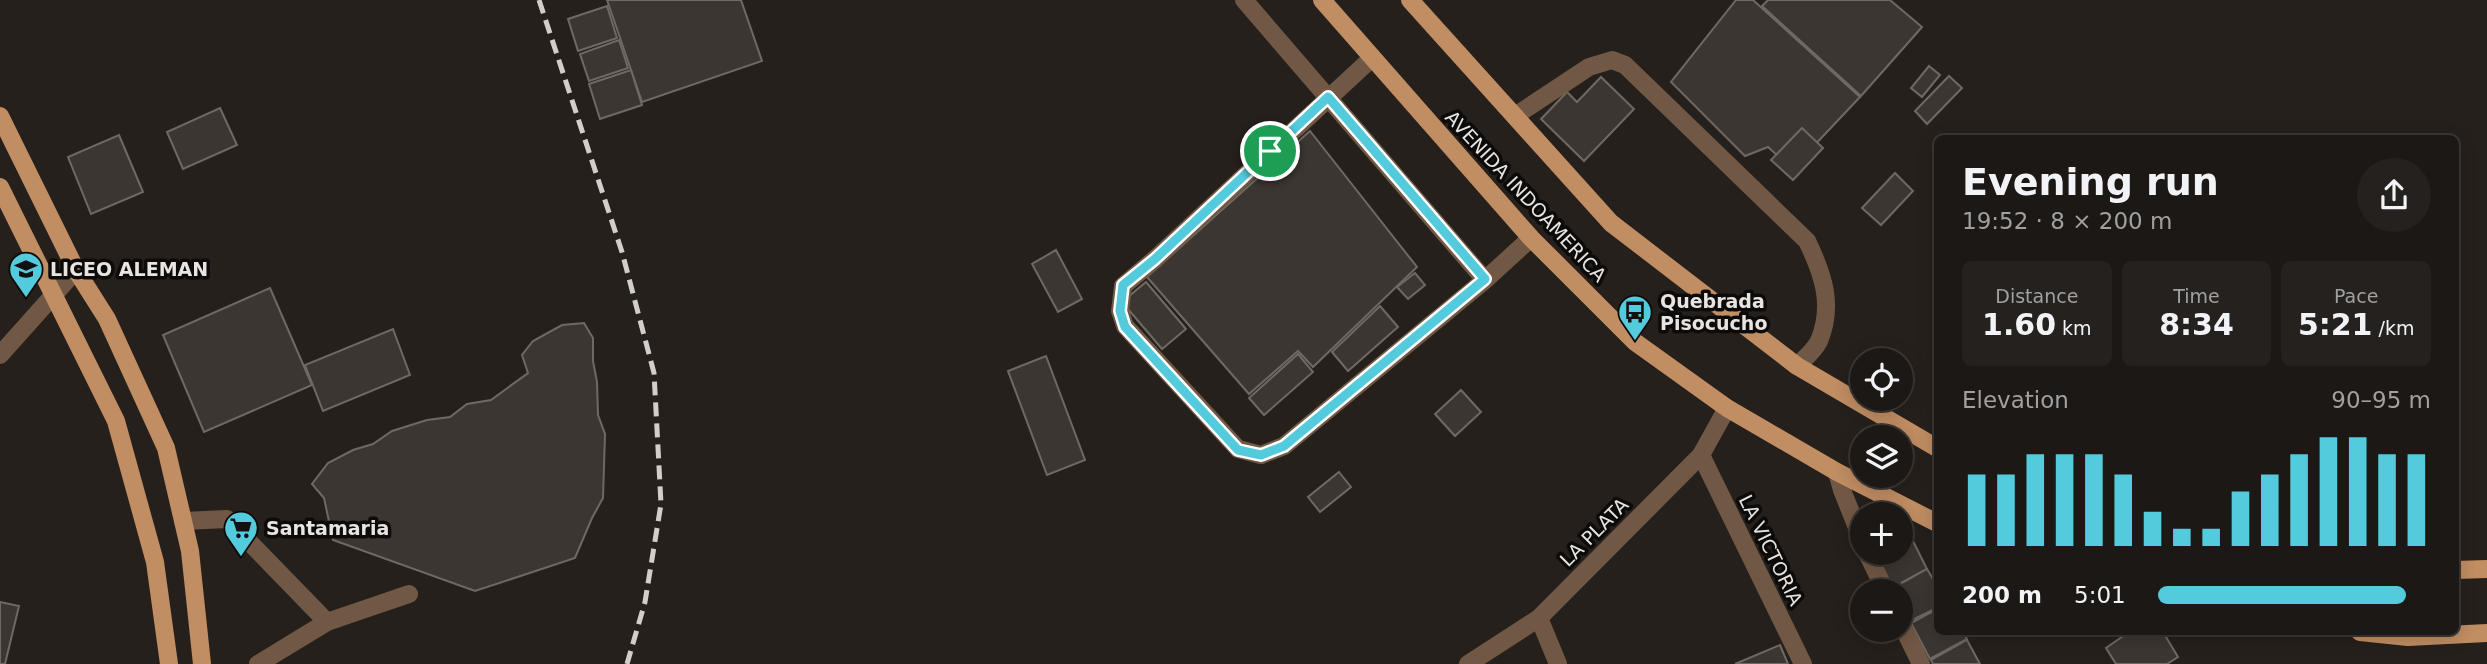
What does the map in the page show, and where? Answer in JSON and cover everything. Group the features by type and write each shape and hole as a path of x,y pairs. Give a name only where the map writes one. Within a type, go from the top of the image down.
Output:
{"main road":[{"name":"AVENIDA INDOAMERICA","path":"1322,0 1531,238 1635,342 1727,408 1837,472 1934,521"},
{"path":"1410,0 1611,223 1797,366 1934,446"},
{"path":"0,116 76,270 107,319 166,448 190,551 202,664"},
{"path":"0,187 116,421 155,562 169,664"},
{"path":"2459,570 2487,569"},
{"path":"2459,634 2487,633"},
{"path":"2389,635 2448,635"}],"street":[{"path":"1244,0 1485,279"},
{"path":"1372,58 1155,259 1123,285 1120,311 1125,327 1238,450 1261,455 1284,446 1531,238"},
{"path":"1515,116 1589,67 1612,60 1625,65 1807,241 1822,271 1827,307 1818,343 1797,366"},
{"path":"0,355 76,270"},
{"name":"LA PLATA","path":"1468,664 1539,618 1701,455 1727,408"},
{"name":"LA VICTORIA","path":"1701,455 1803,664"},
{"path":"1837,472 1850,510"},
{"path":"183,521 227,519 327,622"},
{"path":"258,664 327,622 409,594"},
{"path":"1539,618 1558,664"},
{"path":"1910,642 1921,664"}],"building":[{"path":"607,0 741,0 762,61 642,102"},
{"path":"1736,0 1753,0 1860,97 1792,169 1768,147 1745,156 1671,82"},
{"path":"1768,0 1890,0 1922,27 1861,96 1762,6"},
{"path":"607,6 617,38 578,51 568,19"},
{"path":"619,40 628,68 589,81 580,54"},
{"path":"1929,66 1940,75 1922,97 1911,88"},
{"path":"631,70 642,105 600,119 589,84"},
{"path":"1949,76 1962,88 1927,124 1915,111"},
{"path":"1601,77 1634,109 1584,161 1541,119 1567,92 1577,102"},
{"path":"220,108 237,145 183,169 167,132"},
{"path":"1802,128 1823,148 1793,180 1771,160"},
{"path":"1310,131 1417,267 1313,367 1298,351 1249,394 1147,277"},
{"path":"119,135 143,192 91,214 68,157"},
{"path":"1895,173 1913,191 1881,225 1862,208"},
{"path":"1056,250 1082,299 1058,312 1032,264"},
{"path":"1415,273 1425,285 1408,299 1397,287"},
{"path":"1146,282 1186,329 1162,349 1122,302"},
{"path":"270,288 312,385 204,432 163,335"},
{"path":"1380,306 1398,327 1348,371 1332,352"},
{"path":"584,323 593,338 598,415 605,434 603,498 575,558 475,591 333,540 324,498 312,484 328,463 353,450 373,444 392,431 427,420 450,417 467,404 491,400 528,373 522,355 533,341 562,325"},
{"path":"393,329 410,375 323,411 305,365"},
{"path":"1298,354 1313,372 1264,415 1249,398"},
{"path":"1046,356 1085,460 1047,475 1008,371"},
{"path":"1461,390 1481,412 1455,436 1435,414"},
{"path":"1339,472 1351,487 1320,512 1308,497"},
{"path":"1913,541 1927,569 1909,579 1887,579 1880,565 1913,565"},
{"path":"1927,569 1934,581 1934,609 1913,620 1913,579 1909,579"},
{"path":"0,602 19,606 5,664 0,664"},
{"path":"1934,611 1934,635 1965,635 1967,639 1930,659 1913,622"},
{"path":"2125,635 2165,635 2178,657 2167,664 2116,664 2106,648"},
{"path":"1967,640 1980,664 1933,664 1931,660"},
{"path":"1780,645 1788,664 1735,664"}],"railway":[{"path":"539,0 622,252 654,373 661,504 645,602 627,664"}],"place":[{"name":"LICEO ALEMAN","path":"26,299"},
{"name":"Quebrada Pisocucho","path":"1635,342"},
{"name":"Santamaria","path":"241,558"}],"route":[{"path":"1328,97 1485,279 1284,446 1261,455 1238,450 1125,327 1120,311 1123,285 1155,259 1270,151 1328,97"}]}
